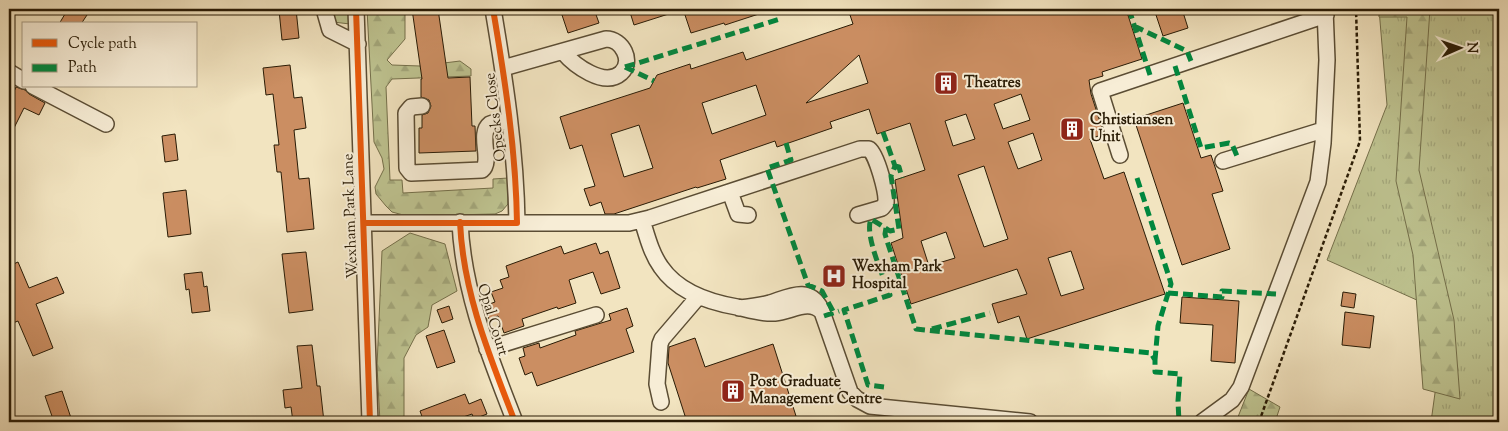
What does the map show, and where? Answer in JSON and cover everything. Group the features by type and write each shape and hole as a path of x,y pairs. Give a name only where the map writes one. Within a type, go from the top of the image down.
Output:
{"street":[{"path":"324,9 330,30 358,44"},
{"name":"Wexham Park Lane","path":"356,9 370,422"},
{"name":"Opecks Close","path":"493,9 510,122 517,186 517,223"},
{"path":"1120,155 1100,92 1326,12 1323,130 1318,182 1240,387 1232,400 1202,422"},
{"path":"503,68 563,52"},
{"path":"9,72 22,80"},
{"path":"37,88 106,124"},
{"path":"422,106 411,107 406,113 408,168 411,173 483,169 486,165 486,130 493,123 510,122"},
{"path":"1222,161 1323,130"},
{"path":"364,223 620,223 642,220 860,149 869,149 875,156 886,201 882,208 858,215"},
{"path":"730,192 738,214 748,216"},
{"path":"642,220 661,267 680,286 698,297 766,314 805,306 813,306 823,314 850,392 864,404 877,408 1030,422"},
{"name":"Opal Court","path":"460,222 461,251 470,294 487,349 514,422"},
{"path":"661,402 657,378 660,344 662,339 698,297"},
{"path":"487,349 596,315"}],"path":[{"path":"1259,422 1360,141 1356,9"}],"green space":[{"path":"331,9 349,9 350,24 333,22"},
{"path":"367,9 405,9 405,39 387,60 392,65 420,66 460,61 471,69 471,76 392,79 386,87 390,180 402,180 403,193 493,188 493,179 508,178 508,204 502,211 495,214 407,216 392,212 376,194 375,187 384,169 382,158 374,142"},
{"path":"1379,9 1499,9 1499,422 1431,422 1446,313 1327,260 1387,105"},
{"path":"1379,9 1430,9 1419,170 1454,320 1460,399 1423,389 1413,255 1396,181 1407,17 1379,17"},
{"path":"410,233 445,244 457,291 432,305 428,327 416,335 404,358 404,422 380,422 377,366 382,251"},
{"path":"1249,389 1280,407 1275,422 1236,422"}],"building":[{"path":"68,9 91,9 82,22 60,22"},
{"path":"296,9 299,38 282,40 279,10"},
{"path":"412,9 438,9 448,78 470,77 472,126 475,126 476,151 419,153 419,128 422,128 422,115 428,113 431,106 429,100 421,97 422,79"},
{"path":"560,9 594,9 599,23 568,33"},
{"path":"629,9 677,9 678,11 634,25"},
{"path":"683,9 768,9 768,11 725,25 724,23 691,33"},
{"path":"848,9 1126,9 1142,59 1102,72 1103,76 1089,80 1091,94 1104,134 1090,139 1104,179 1124,172 1165,294 1027,339 1019,316 998,323 992,304 1027,294 1017,269 911,304 891,243 903,238 895,180 925,170 910,123 877,134 869,109 830,122 832,128 777,147 775,141 720,160 726,179 614,214 605,214 601,202 590,206 584,189 595,186 582,145 570,149 560,117 650,88 657,75 690,64 691,69 743,52 746,60 853,24","holes":["859,55 868,83 806,103","756,85 766,115 712,134 702,103","1021,94 1030,120 1003,129 994,104","966,114 975,139 953,146 945,121","639,125 653,168 624,177 611,134","1033,133 1042,160 1018,169 1008,142","984,166 1008,239 984,247 958,175","946,232 955,258 929,266 921,241","1071,251 1084,289 1061,296 1048,258"]},
{"path":"1154,9 1182,9 1188,28 1163,36"},
{"path":"290,65 294,98 302,97 306,128 294,130 299,179 309,178 314,229 287,232 281,172 277,172 274,145 279,145 273,94 266,95 263,68"},
{"path":"16,87 25,90 45,103 39,115 24,108 9,138 9,103"},
{"path":"1183,103 1201,158 1211,155 1223,191 1212,194 1230,249 1182,265 1134,119"},
{"path":"175,134 178,160 165,162 162,136"},
{"path":"186,190 191,234 168,237 163,193"},
{"path":"596,243 600,254 608,251 620,288 601,294 593,272 569,280 576,303 558,309 557,307 522,319 524,326 504,333 498,316 489,319 484,306 495,302 491,292 503,288 500,280 509,277 506,266 561,246 564,254"},
{"path":"306,252 313,310 289,313 282,254"},
{"path":"18,262 29,288 57,277 64,293 36,304 53,348 33,356 18,321 13,323 9,313 9,266"},
{"path":"202,272 204,287 207,286 210,311 192,313 189,289 186,290 184,274"},
{"path":"1343,292 1356,294 1354,308 1341,306"},
{"path":"1182,297 1239,301 1235,363 1211,361 1213,325 1180,323"},
{"path":"449,306 453,319 442,323 437,310"},
{"path":"627,308 633,326 626,329 634,352 537,386 532,372 525,375 519,358 525,356 523,348 539,343 540,348 576,335 575,331 611,320 609,314"},
{"path":"1345,312 1374,316 1370,348 1342,345"},
{"path":"444,330 455,362 437,368 426,336"},
{"name":"Post Graduate Management Centre","path":"695,338 705,367 773,344 796,416 776,422 687,422 668,363 669,347"},
{"path":"312,345 317,386 320,386 324,422 293,422 291,407 285,408 283,390 302,388 297,346"},
{"path":"62,391 71,418 54,422 45,396"},
{"path":"465,394 469,404 481,399 487,414 474,419 472,414 449,422 424,422 420,411"}],"marked path":[{"path":"1129,9 1150,75"},
{"path":"625,67 780,19"},
{"path":"1134,26 1187,51 1191,61"},
{"path":"1175,66 1201,148 1229,143 1232,144 1237,156"},
{"path":"625,67 654,81"},
{"path":"883,132 895,166 891,176 899,229 890,231 871,219 870,235 872,246 890,295 844,310 868,385 884,387"},
{"path":"786,143 791,160 767,168 808,285 822,291 834,313"},
{"path":"895,166 899,167 902,178"},
{"path":"1137,178 1171,284 1158,326 1155,360"},
{"path":"886,228 885,234 916,329 1151,353 1155,360 1155,372 1180,374 1179,422"},
{"path":"1168,293 1222,297 1222,291 1276,294"},
{"path":"824,316 839,311"},
{"path":"932,329 990,313"}],"cycle path":[{"path":"356,9 370,422"},
{"path":"364,223 517,223 512,142 506,89 493,9"},
{"path":"460,222 466,274 472,299 487,349 515,422"}],"place":[{"name":"Theatres","path":"946,83"},
{"name":"Christiansen Unit","path":"1072,129"},
{"name":"Wexham Park Hospital","path":"834,276"},
{"name":"Post Graduate Management Centre","path":"733,391"}]}
